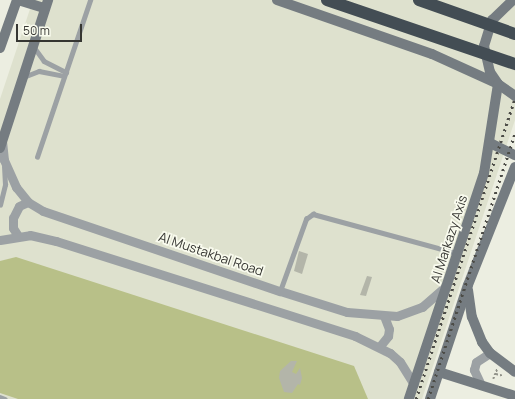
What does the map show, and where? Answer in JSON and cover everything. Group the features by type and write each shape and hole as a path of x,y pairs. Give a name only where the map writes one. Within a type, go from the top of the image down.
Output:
{"highway":[{"path":"327,0 515,64"},
{"path":"419,0 515,34"}],"main road":[{"path":"0,48 17,0 47,4 1,144"},
{"path":"277,0 432,54 498,84 515,96"},
{"path":"498,84 485,60 486,32 500,9 513,0"},
{"name":"Al Markazy Axis","path":"409,399 458,254 490,144 498,84"},
{"path":"490,144 515,155"},
{"path":"430,399 468,285 515,167"},
{"path":"468,285 474,324 490,353 499,362 515,372"},
{"path":"439,372 515,396"}],"street":[{"name":"Al Mustakbal Road","path":"1,144 7,170 16,187 28,202 43,211 79,225 280,291 348,312 384,316 410,313 432,300 447,285"},
{"path":"18,236 13,228 12,218 19,206 28,202"},
{"path":"0,240 30,235 56,241 380,346 400,362 414,384"},
{"path":"380,346 388,336 389,329 384,316"},
{"path":"486,386 474,370 476,362 490,353"}],"lane":[{"path":"37,157 90,0"},
{"path":"33,44 44,61 65,74"},
{"path":"22,78 39,71 65,74"},
{"path":"0,158 6,180 0,204"},
{"path":"280,291 306,219 313,214 458,254"},
{"path":"0,398 5,399"}],"path":[{"path":"486,386 499,362"}],"shaded area":[{"path":"33,0 515,0 515,120 422,399 0,399 0,99"}],"green space":[{"path":"16,257 354,366 368,399 18,399 0,393 0,261"}],"building":[{"path":"299,251 308,254 302,274 294,271"},
{"path":"367,276 372,277 366,296 360,295"},
{"path":"291,361 297,361 292,372 296,374 300,368 302,378 300,385 298,384 292,393 284,392 279,378 280,371"}],"railway":[{"path":"416,399 515,98"},
{"path":"428,399 515,133"}]}
